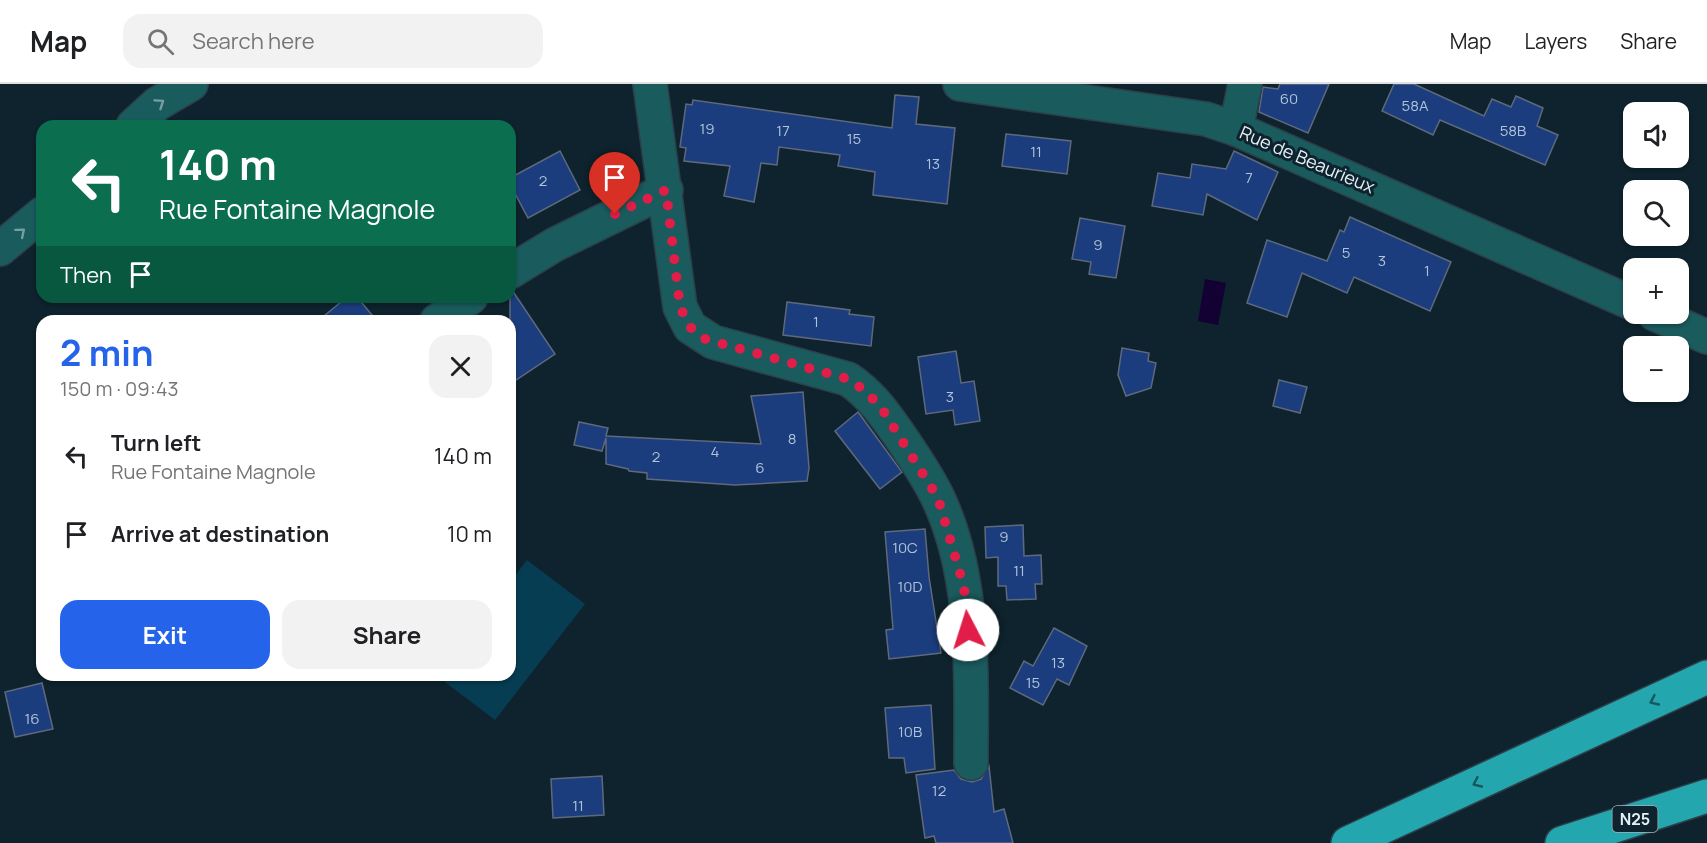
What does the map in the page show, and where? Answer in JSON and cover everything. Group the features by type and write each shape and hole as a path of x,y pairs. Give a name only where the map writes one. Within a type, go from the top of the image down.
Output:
{"highway":[{"path":"1348,843 1707,677"},
{"name":"N25","path":"1562,843 1707,796"}],"street":[{"path":"140,120 157,104 191,84"},
{"path":"650,84 680,307 690,327 713,342 848,379 867,392 912,454 938,498 964,587 971,673 971,763"},
{"name":"Rue de Beaurieux","path":"960,84 1206,119 1236,129 1623,299"},
{"path":"1236,129 1245,84"},
{"path":"516,268 564,240 666,190"},
{"path":"0,249 36,219"},
{"path":"446,315 462,303"},
{"path":"1678,324 1707,337"}],"shaded area":[{"path":"1205,279 1226,283 1218,325 1198,321"},
{"path":"527,560 585,604 495,720 444,681 516,681 516,574"}],"building":[{"path":"1280,84 1329,84 1308,133 1259,112 1263,87 1278,89"},
{"path":"1394,84 1414,84 1484,116 1492,99 1511,107 1516,96 1543,108 1537,126 1558,135 1545,165 1440,120 1433,135 1382,111"},
{"path":"895,95 919,97 916,124 955,128 947,204 873,195 875,172 838,166 840,155 779,147 777,165 761,163 754,202 724,196 730,166 684,161 686,148 680,147 686,104 692,105 693,100 892,128"},
{"path":"1006,134 1071,141 1067,174 1002,166"},
{"path":"560,151 580,190 528,218 516,195 516,175"},
{"path":"1234,151 1278,172 1257,220 1207,194 1203,215 1152,206 1158,173 1190,178 1192,164 1226,169"},
{"path":"1350,217 1451,262 1430,311 1354,277 1347,293 1302,273 1287,317 1247,303 1267,240 1327,261 1340,230 1344,232"},
{"path":"1080,218 1125,226 1116,278 1089,274 1091,262 1072,259"},
{"path":"516,296 555,354 516,380 516,315 510,315 510,303 516,303"},
{"path":"787,302 850,310 849,314 874,317 871,346 783,335"},
{"path":"340,303 362,303 372,315 325,315"},
{"path":"1122,348 1149,353 1148,361 1156,363 1151,388 1126,396 1118,375"},
{"path":"956,351 961,383 974,381 980,421 955,425 953,410 926,414 918,357"},
{"path":"1279,380 1307,387 1300,413 1273,406"},
{"path":"803,392 809,468 807,481 735,485 647,479 647,473 629,471 606,464 606,438 602,451 574,445 579,422 608,428 606,436 761,444 751,396"},
{"path":"858,412 902,472 880,489 835,431"},
{"path":"1023,525 1024,556 1041,555 1042,584 1035,584 1036,599 1007,600 1006,586 998,586 998,557 986,558 985,527"},
{"path":"925,529 929,577 941,653 889,659 886,630 893,629 885,532"},
{"path":"1054,628 1087,646 1069,685 1057,679 1043,705 1010,688 1024,661 1033,666"},
{"path":"42,683 53,729 15,737 5,692"},
{"path":"931,705 935,769 906,773 904,758 889,758 885,708"},
{"path":"989,766 994,812 1004,809 1013,843 936,843 934,836 925,838 916,775 954,770 961,779 972,782 981,779"},
{"path":"602,776 604,815 553,818 551,779"}],"route":[{"path":"615,214 666,190 680,307 690,327 705,339 713,342 848,379 867,392 884,412 938,498 964,587 968,630"}]}
